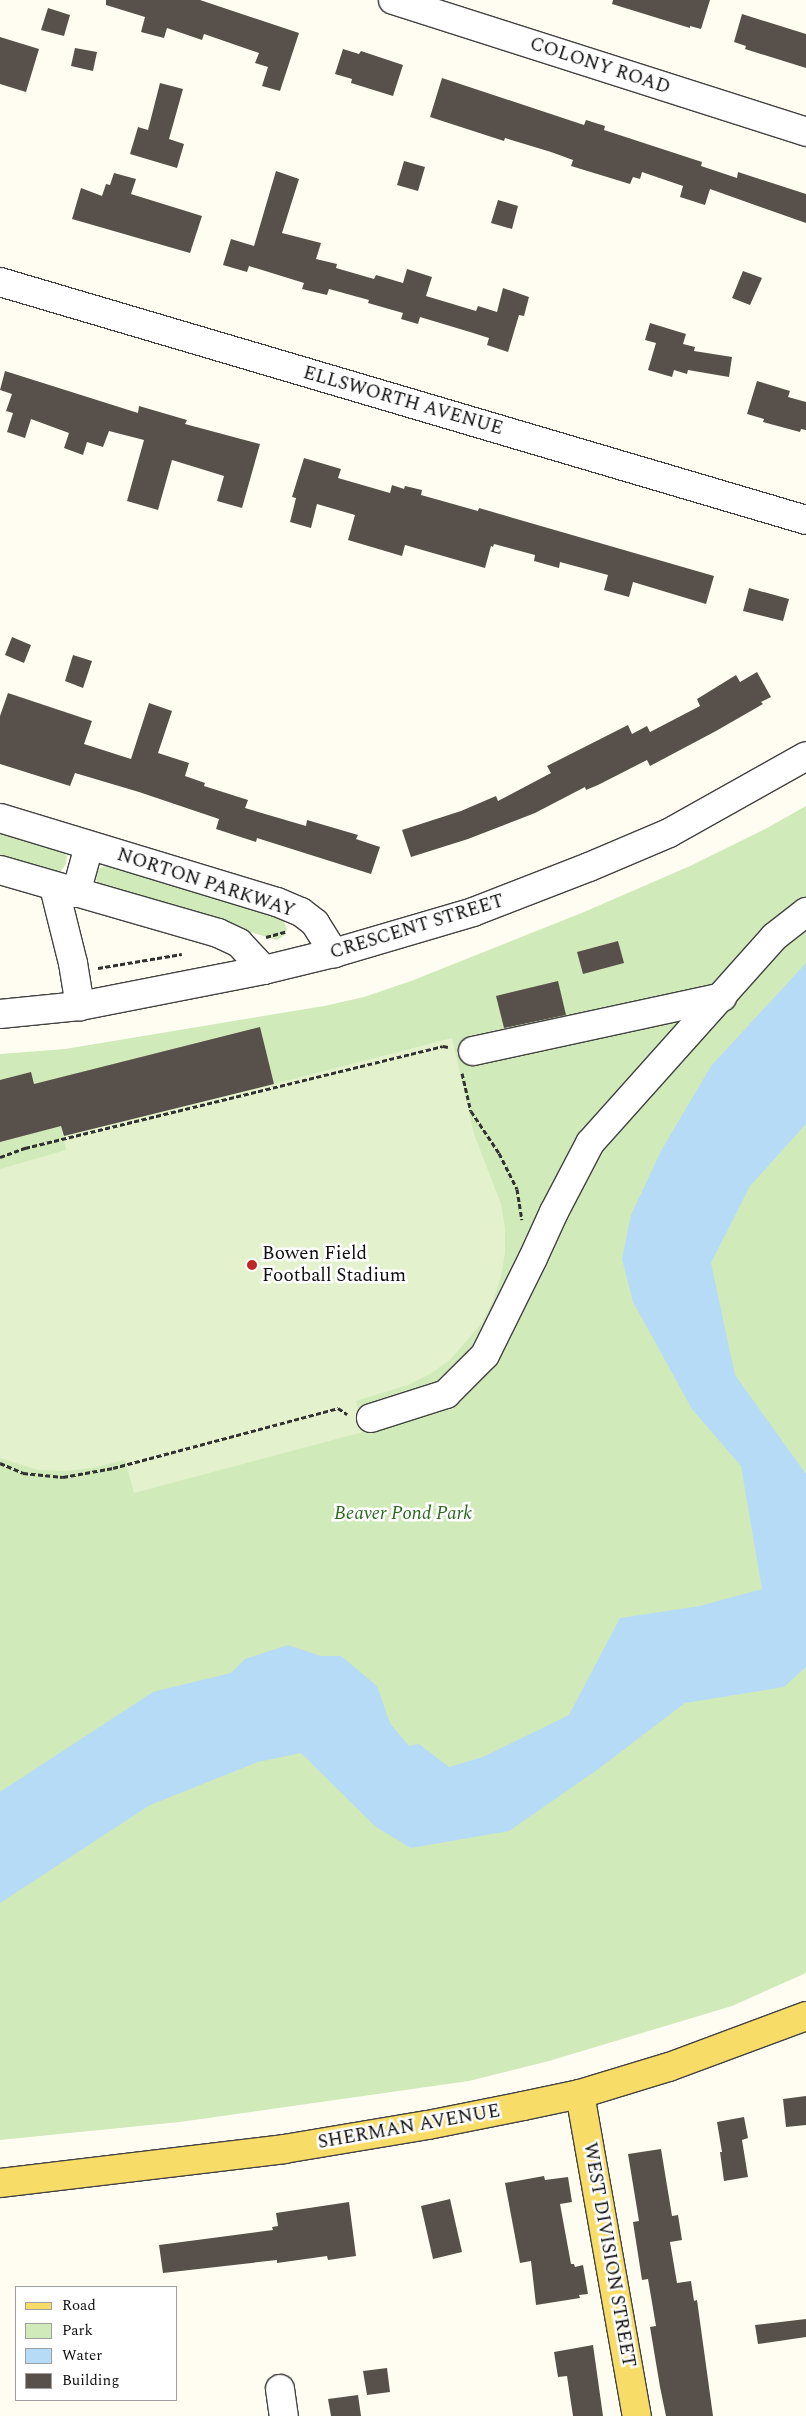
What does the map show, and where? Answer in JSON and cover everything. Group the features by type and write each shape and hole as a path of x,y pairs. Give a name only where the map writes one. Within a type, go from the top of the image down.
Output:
{"main road":[{"name":"SHERMAN AVENUE","path":"0,2183 284,2149 428,2125 580,2094 669,2067 806,2016"},
{"name":"WEST DIVISION STREET","path":"580,2094 638,2416"}],"street":[{"name":"COLONY ROAD","path":"394,0 806,132"},
{"name":"ELLSWORTH AVENUE","path":"0,282 806,520"},
{"name":"CRESCENT STREET","path":"0,1014 80,1006 264,970 334,953 473,912 589,867 669,833 806,756"},
{"name":"NORTON PARKWAY","path":"0,818 278,902 301,912 316,923 334,953"},
{"path":"80,1006 65,890 90,846"},
{"path":"0,870 218,933 239,943 264,970"},
{"path":"371,1418 446,1394 485,1355 554,1212 590,1143 774,937 806,912"},
{"path":"465,1050 722,997"},
{"path":"280,2389 284,2416"}],"path":[{"path":"266,937 286,932"},
{"path":"95,969 182,954"},
{"path":"0,1157 25,1148 433,1048 443,1046 465,1050 471,1111 499,1152 517,1189 525,1236 533,1258"},
{"path":"0,1463 23,1474 63,1477 112,1468 338,1408 355,1419 371,1418"}],"green space":[{"name":"Beaver Pond Park","path":"806,806 806,1973 732,2006 549,2061 469,2081 180,2122 0,2140 0,1054 65,1049 324,1006 364,997 411,981 584,912 690,866 767,828"},
{"path":"0,831 62,850 67,856 66,864 61,871 56,872 0,855"},
{"path":"107,865 282,917 287,929 285,935 277,940 102,888 96,880 97,870"},
{"name":"Bowen Field Football Stadium","path":"452,1038 474,1134 501,1204 505,1228 505,1253 501,1277 493,1301 482,1323 450,1360 430,1374 408,1385 356,1401 363,1432 134,1493 125,1460 92,1468 65,1471 38,1470 0,1458 0,1169 66,1150 50,1080 274,1084"}],"water":[{"path":"806,963 806,1124 750,1186 711,1263 735,1375 806,1474 806,1667 784,1687 685,1703 597,1770 509,1831 411,1848 376,1827 301,1753 258,1762 150,1805 0,1903 0,1792 153,1692 231,1673 245,1659 288,1645 321,1656 341,1656 377,1686 390,1723 409,1746 419,1744 449,1767 483,1757 569,1715 620,1618 700,1606 762,1589 741,1466 692,1409 633,1302 622,1259 631,1215 661,1151 711,1066"}],"building":[{"path":"106,0 200,0 299,33 280,91 262,86 268,67 255,63 259,53 204,34 202,40 167,28 164,38 141,32 145,17 106,5"},
{"path":"613,0 710,0 701,29 690,26 690,28 612,4"},
{"path":"48,8 70,15 64,36 41,30"},
{"path":"742,14 806,34 806,68 745,49 746,46 734,42"},
{"path":"0,37 39,49 26,92 0,84"},
{"path":"75,48 97,52 93,71 71,66"},
{"path":"343,49 359,54 361,51 403,65 393,96 351,83 352,79 335,74"},
{"path":"442,78 584,125 586,120 605,126 604,130 702,162 701,166 737,178 738,172 806,194 806,223 710,189 705,205 680,197 683,186 642,172 640,179 633,177 630,184 571,166 573,160 551,152 505,138 504,141 430,117"},
{"path":"160,83 183,89 169,139 184,144 177,168 130,154 138,127 148,130"},
{"path":"404,161 425,167 418,191 397,185"},
{"path":"276,171 299,179 282,233 321,243 316,259 337,264 336,268 374,279 376,275 403,283 407,269 432,277 426,296 476,311 478,306 497,312 503,288 529,297 524,316 519,315 508,352 487,345 489,338 470,332 420,317 418,324 401,319 403,313 368,303 369,300 329,289 327,295 302,289 304,283 249,266 247,272 223,265 231,239 254,246"},
{"path":"114,173 136,179 131,194 202,216 190,253 72,219 81,188 102,196 106,184 110,185"},
{"path":"498,200 518,206 512,229 491,223"},
{"path":"743,271 762,278 750,305 732,298"},
{"path":"650,323 686,334 683,344 695,347 694,351 732,357 729,377 688,370 687,374 674,370 672,377 648,370 656,343 645,340"},
{"path":"5,371 138,413 139,406 187,420 185,424 260,444 242,508 217,501 224,476 172,460 158,510 127,501 144,440 109,431 103,447 87,442 83,455 64,448 69,433 31,419 25,438 7,432 13,413 6,411 12,394 0,390"},
{"path":"757,381 790,391 788,397 806,402 806,430 801,429 800,432 763,422 764,419 747,414"},
{"path":"304,458 341,469 338,478 390,493 392,485 404,489 405,486 422,490 421,495 478,511 479,508 714,576 706,604 633,582 629,597 604,590 608,575 560,562 559,568 534,561 535,555 494,544 493,547 491,546 485,568 405,545 402,556 348,540 355,515 317,504 311,528 290,522 296,498 292,497"},
{"path":"749,588 789,599 783,621 743,611"},
{"path":"12,637 31,645 24,663 5,655"},
{"path":"73,655 92,661 83,688 65,681"},
{"path":"757,672 771,697 761,702 763,704 716,731 650,766 647,760 598,785 586,790 585,787 535,813 468,839 411,857 402,830 461,811 496,796 498,801 551,773 547,766 628,725 632,734 647,726 650,732 700,706 697,699 736,675 740,682"},
{"path":"8,693 92,721 84,744 131,759 149,703 172,711 158,753 189,763 185,776 205,783 204,786 248,800 245,808 306,826 307,820 358,835 356,839 380,847 371,874 257,838 256,842 216,829 219,819 75,773 70,786 0,764 0,716"},
{"path":"618,941 624,963 583,974 577,952"},
{"path":"558,981 566,1015 504,1028 496,996"},
{"path":"260,1027 274,1084 64,1136 61,1126 0,1142 0,1080 31,1072 34,1084"},
{"path":"806,2096 806,2125 786,2127 783,2099"},
{"path":"744,2117 748,2138 742,2140 748,2177 724,2181 717,2122"},
{"path":"661,2149 672,2216 678,2215 682,2240 670,2242 677,2283 691,2281 694,2301 697,2300 713,2416 666,2416 660,2387 650,2327 656,2326 648,2279 642,2280 633,2222 639,2221 628,2154"},
{"path":"544,2176 545,2180 568,2177 572,2202 560,2204 571,2264 574,2264 575,2267 583,2265 588,2294 579,2295 580,2298 536,2305 531,2261 520,2263 505,2183"},
{"path":"450,2199 462,2252 433,2259 421,2206"},
{"path":"349,2202 356,2256 328,2260 327,2256 277,2263 277,2260 163,2273 159,2245 273,2230 272,2227 278,2226 276,2213"},
{"path":"806,2319 806,2337 758,2344 755,2325"},
{"path":"593,2345 603,2416 573,2416 567,2376 558,2377 554,2352"},
{"path":"387,2368 390,2392 367,2395 363,2371"},
{"path":"358,2395 361,2416 331,2416 328,2399"}],"place":[{"name":"Bowen Field Football Stadium","path":"252,1265"}]}
